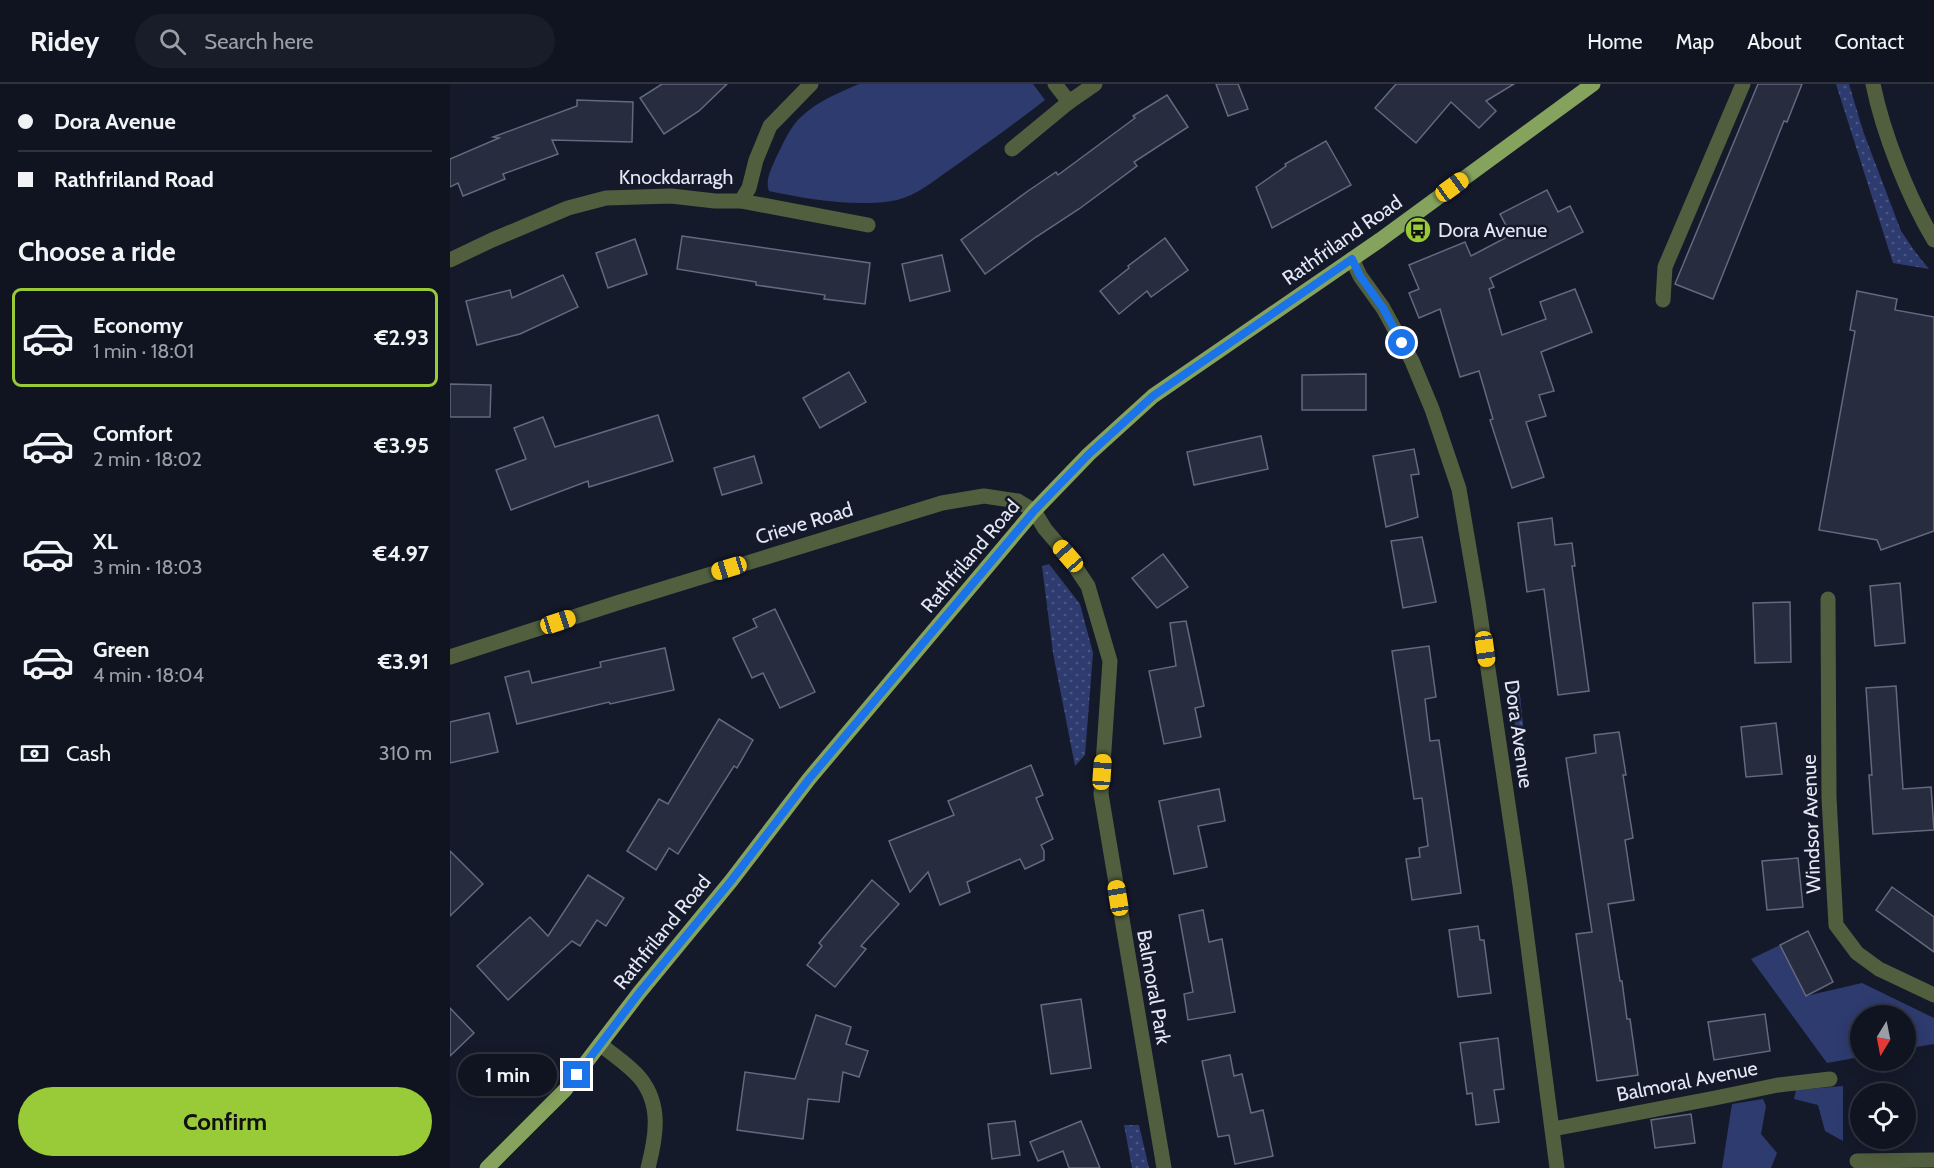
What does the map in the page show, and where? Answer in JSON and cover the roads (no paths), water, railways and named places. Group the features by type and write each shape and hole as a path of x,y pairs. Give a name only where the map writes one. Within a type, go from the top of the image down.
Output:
{"main road":[{"name":"Rathfriland Road","path":"487,1168 565,1090 809,779 1034,511 1089,454 1153,396 1380,240 1593,84"}],"street":[{"name":"Knockdarragh","path":"450,260 568,208 606,198 671,196 741,201 749,188 756,160 770,126 811,84"},
{"path":"1055,84 1069,102"},
{"path":"1012,149 1069,102 1095,84"},
{"path":"1663,300 1665,267 1743,84"},
{"path":"1873,84 1877,104 1898,166 1934,240"},
{"path":"741,201 868,225"},
{"name":"Dora Avenue","path":"1352,259 1360,276 1383,308 1412,361 1432,409 1459,489 1503,767 1557,1168"},
{"name":"Crieve Road","path":"450,657 942,503 984,496 1018,501 1034,511"},
{"name":"Balmoral Park","path":"1034,511 1088,586 1110,661 1101,794 1164,1168"},
{"name":"Windsor Avenue","path":"1828,599 1829,798 1836,925 1857,953 1879,969 1934,995"},
{"path":"600,1044 640,1077 652,1097 657,1120 648,1168"},
{"name":"Balmoral Avenue","path":"1553,1129 1778,1085 1830,1079"},
{"path":"1857,1161 1883,1164 1934,1160"}],"place":[{"name":"Dora Avenue","path":"1418,230"}]}
